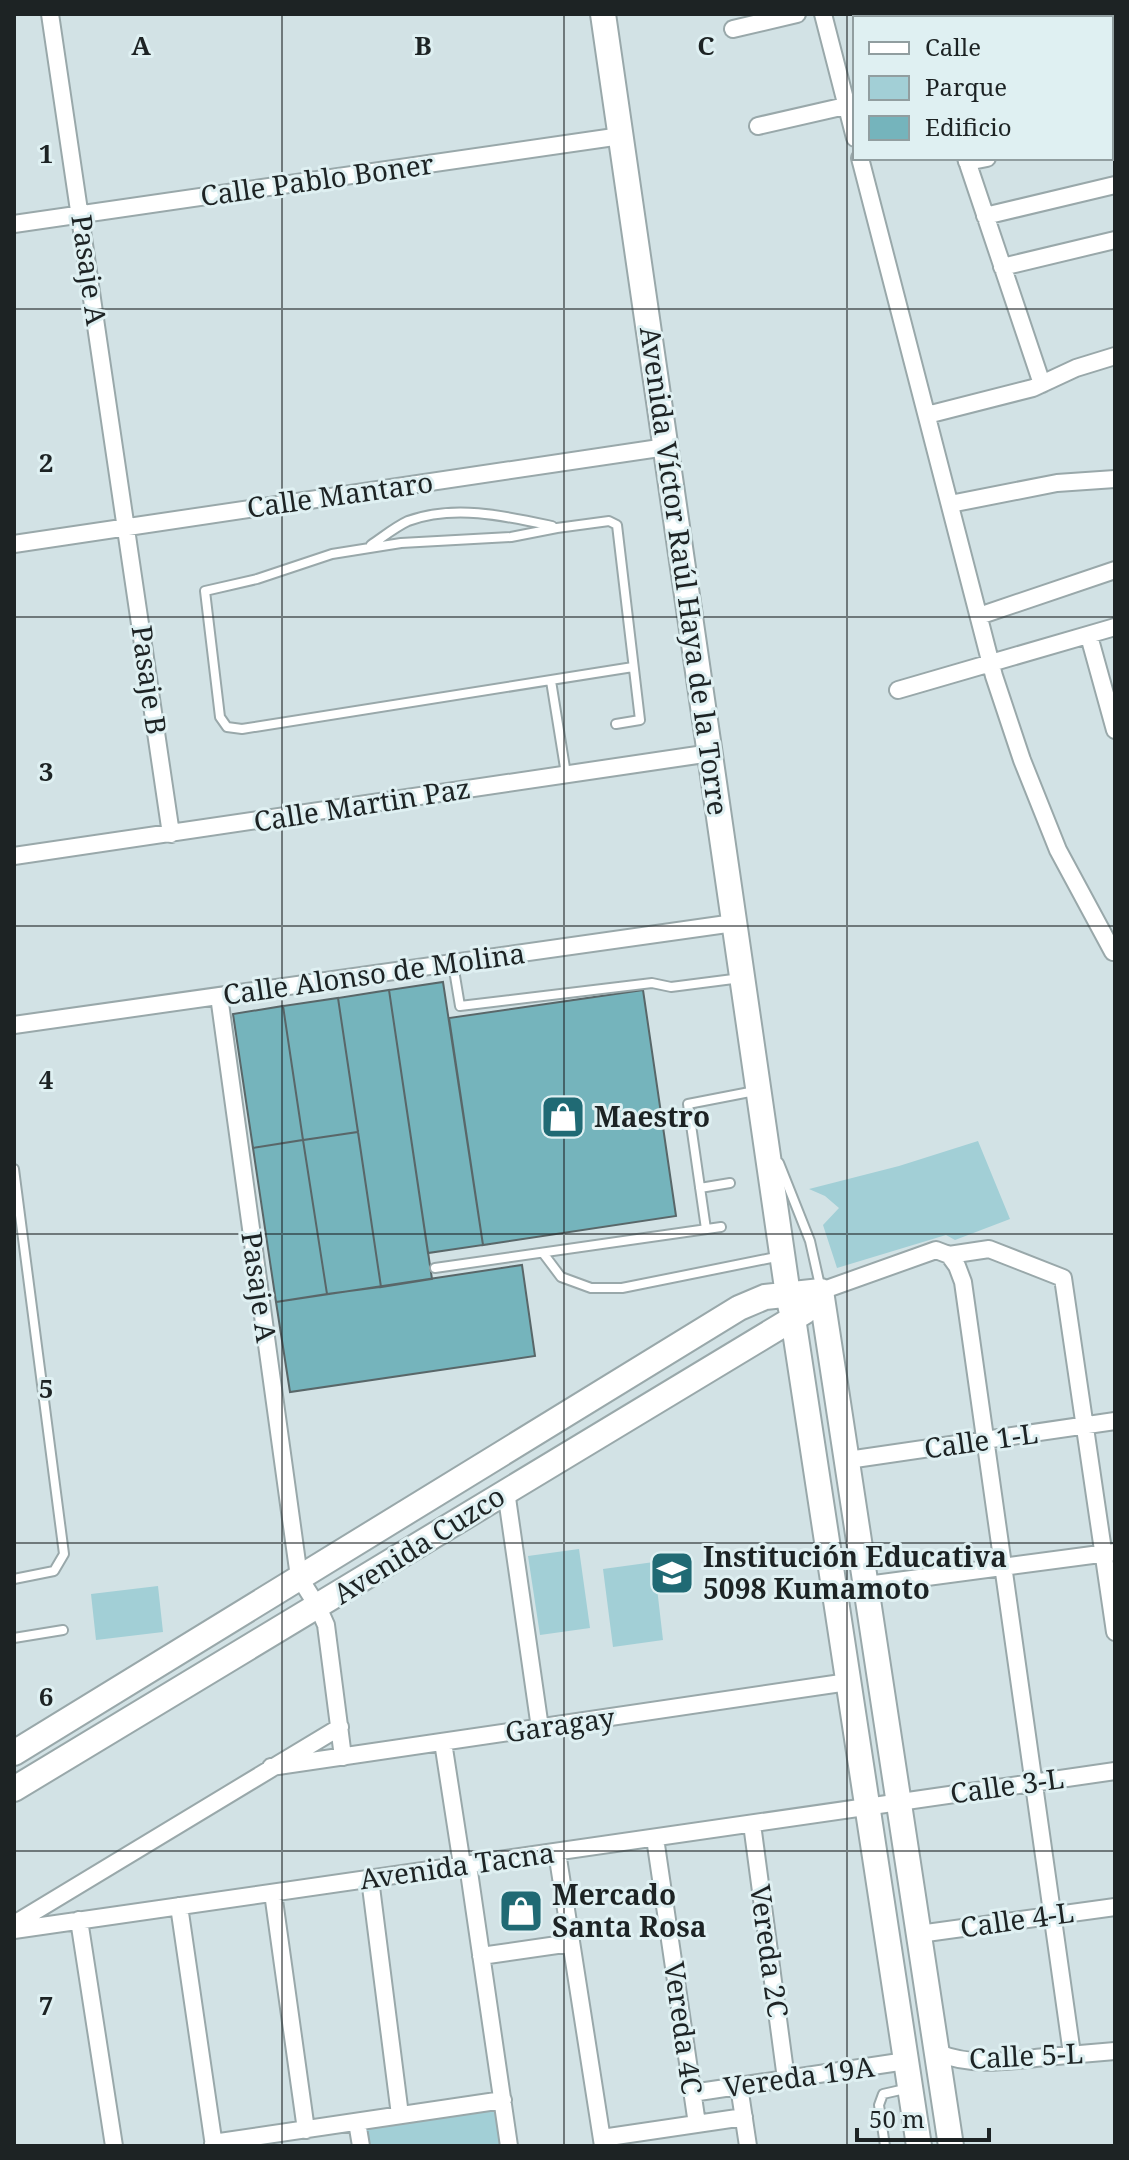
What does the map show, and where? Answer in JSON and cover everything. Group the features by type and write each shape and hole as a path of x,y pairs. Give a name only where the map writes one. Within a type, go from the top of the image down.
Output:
{"street":[{"name":"Pasaje A","path":"50,14 127,527"},
{"name":"Avenida Víctor Raúl Haya de la Torre","path":"603,14 782,1256 919,2146"},
{"path":"733,29 797,14"},
{"path":"758,126 851,104 823,14"},
{"name":"Calle Pablo Boner","path":"14,224 621,136"},
{"path":"861,160 991,663 1022,760 1058,850 1113,952"},
{"path":"966,160 1042,384"},
{"path":"985,216 1115,185"},
{"path":"1002,267 1115,240"},
{"path":"927,415 1033,388 1076,368 1115,356"},
{"name":"Calle Mantaro","path":"14,544 666,447"},
{"path":"950,504 1057,483 1115,479"},
{"name":"Pasaje B","path":"127,527 171,834"},
{"path":"979,616 1115,570"},
{"path":"898,690 1115,627"},
{"path":"1089,636 1115,730"},
{"name":"Calle Martin Paz","path":"14,856 711,753"},
{"name":"Calle Alonso de Molina","path":"14,1025 734,923"},
{"name":"Pasaje A","path":"219,996 299,1577"},
{"path":"822,1296 936,1250 949,1255 989,1249 1063,1278 1085,1426 1110,1553 1115,1632"},
{"path":"949,1255 963,1282 1072,2054"},
{"name":"Avenida Víctor Raúl Haya de la Torre","path":"822,1296 951,2146"},
{"name":"Avenida Cuzco","path":"14,1789 506,1491 790,1307 822,1296"},
{"name":"Avenida Cuzco","path":"14,1753 739,1308 755,1300 790,1307"},
{"name":"Calle 1-L","path":"848,1460 1115,1421"},
{"path":"506,1491 540,1728"},
{"path":"867,1585 1110,1553"},
{"path":"299,1577 326,1625 343,1757"},
{"name":"Garagay","path":"271,1767 848,1682"},
{"path":"14,1927 340,1727"},
{"path":"443,1742 481,1956 509,2146"},
{"name":"Calle 3-L","path":"899,1801 1115,1771"},
{"name":"Avenida Tacna","path":"14,1927 273,1893 899,1801"},
{"name":"Vereda 2C","path":"752,1824 786,2079"},
{"name":"Vereda 4C","path":"655,1838 697,2124"},
{"path":"557,1852 603,2142 649,2138 697,2124 744,2117"},
{"path":"370,1879 400,2115"},
{"path":"273,1893 306,2130"},
{"path":"179,1906 214,2145 262,2141 306,2130 503,2100"},
{"name":"Calle 4-L","path":"919,1934 1115,1907"},
{"path":"79,1920 114,2146"},
{"path":"481,1956 571,1943"},
{"name":"Calle 5-L","path":"938,2053 971,2062 1003,2062 1115,2051"},
{"name":"Vereda 19A","path":"692,2093 906,2061"},
{"path":"739,2086 748,2146"},
{"path":"357,2122 361,2146"}],"lane":[{"path":"366,549 405,523 429,515 501,514 557,528"},
{"path":"616,724 640,720 617,525 609,521 511,537 401,543 332,554 257,579 205,591 220,717 227,727 242,729 633,667"},
{"path":"551,681 566,774"},
{"path":"453,963 460,1006 652,983 671,987 742,978"},
{"path":"706,1229 688,1104 759,1090"},
{"name":"Avenida Víctor Raúl Haya de la Torre","path":"764,1128 810,1241 822,1296"},
{"path":"14,1169 64,1554 54,1571 14,1579"},
{"path":"700,1188 730,1183"},
{"path":"435,1268 721,1227"},
{"path":"543,1253 561,1277 591,1288 622,1288 782,1256"},
{"path":"14,1638 63,1630"},
{"path":"885,2146 879,2105 883,2094 910,2088"}],"green space":[{"path":"978,1141 1010,1219 955,1240 946,1235 837,1268 823,1225 839,1208 825,1196 809,1189 899,1166"},
{"path":"579,1549 590,1628 540,1635 528,1556"},
{"path":"654,1562 663,1640 613,1647 603,1569"},
{"path":"158,1586 163,1632 96,1640 91,1594"},
{"path":"497,2106 502,2146 367,2146 364,2126"}],"building":[{"path":"443,982 483,1245 428,1253 389,990"},
{"path":"389,990 432,1279 381,1287 338,998"},
{"name":"Maestro","path":"643,990 676,1216 483,1245 449,1018"},
{"path":"338,998 358,1132 303,1140 283,1006"},
{"path":"283,1006 303,1140 253,1148 233,1014"},
{"path":"358,1132 381,1287 327,1294 303,1140"},
{"path":"303,1140 327,1294 276,1302 253,1148"},
{"path":"522,1265 535,1356 290,1392 276,1302"}],"place":[{"name":"Maestro","path":"563,1117"},
{"name":"Institución Educativa 5098 Kumamoto","path":"672,1573"},
{"name":"Mercado Santa Rosa","path":"521,1911"}]}
